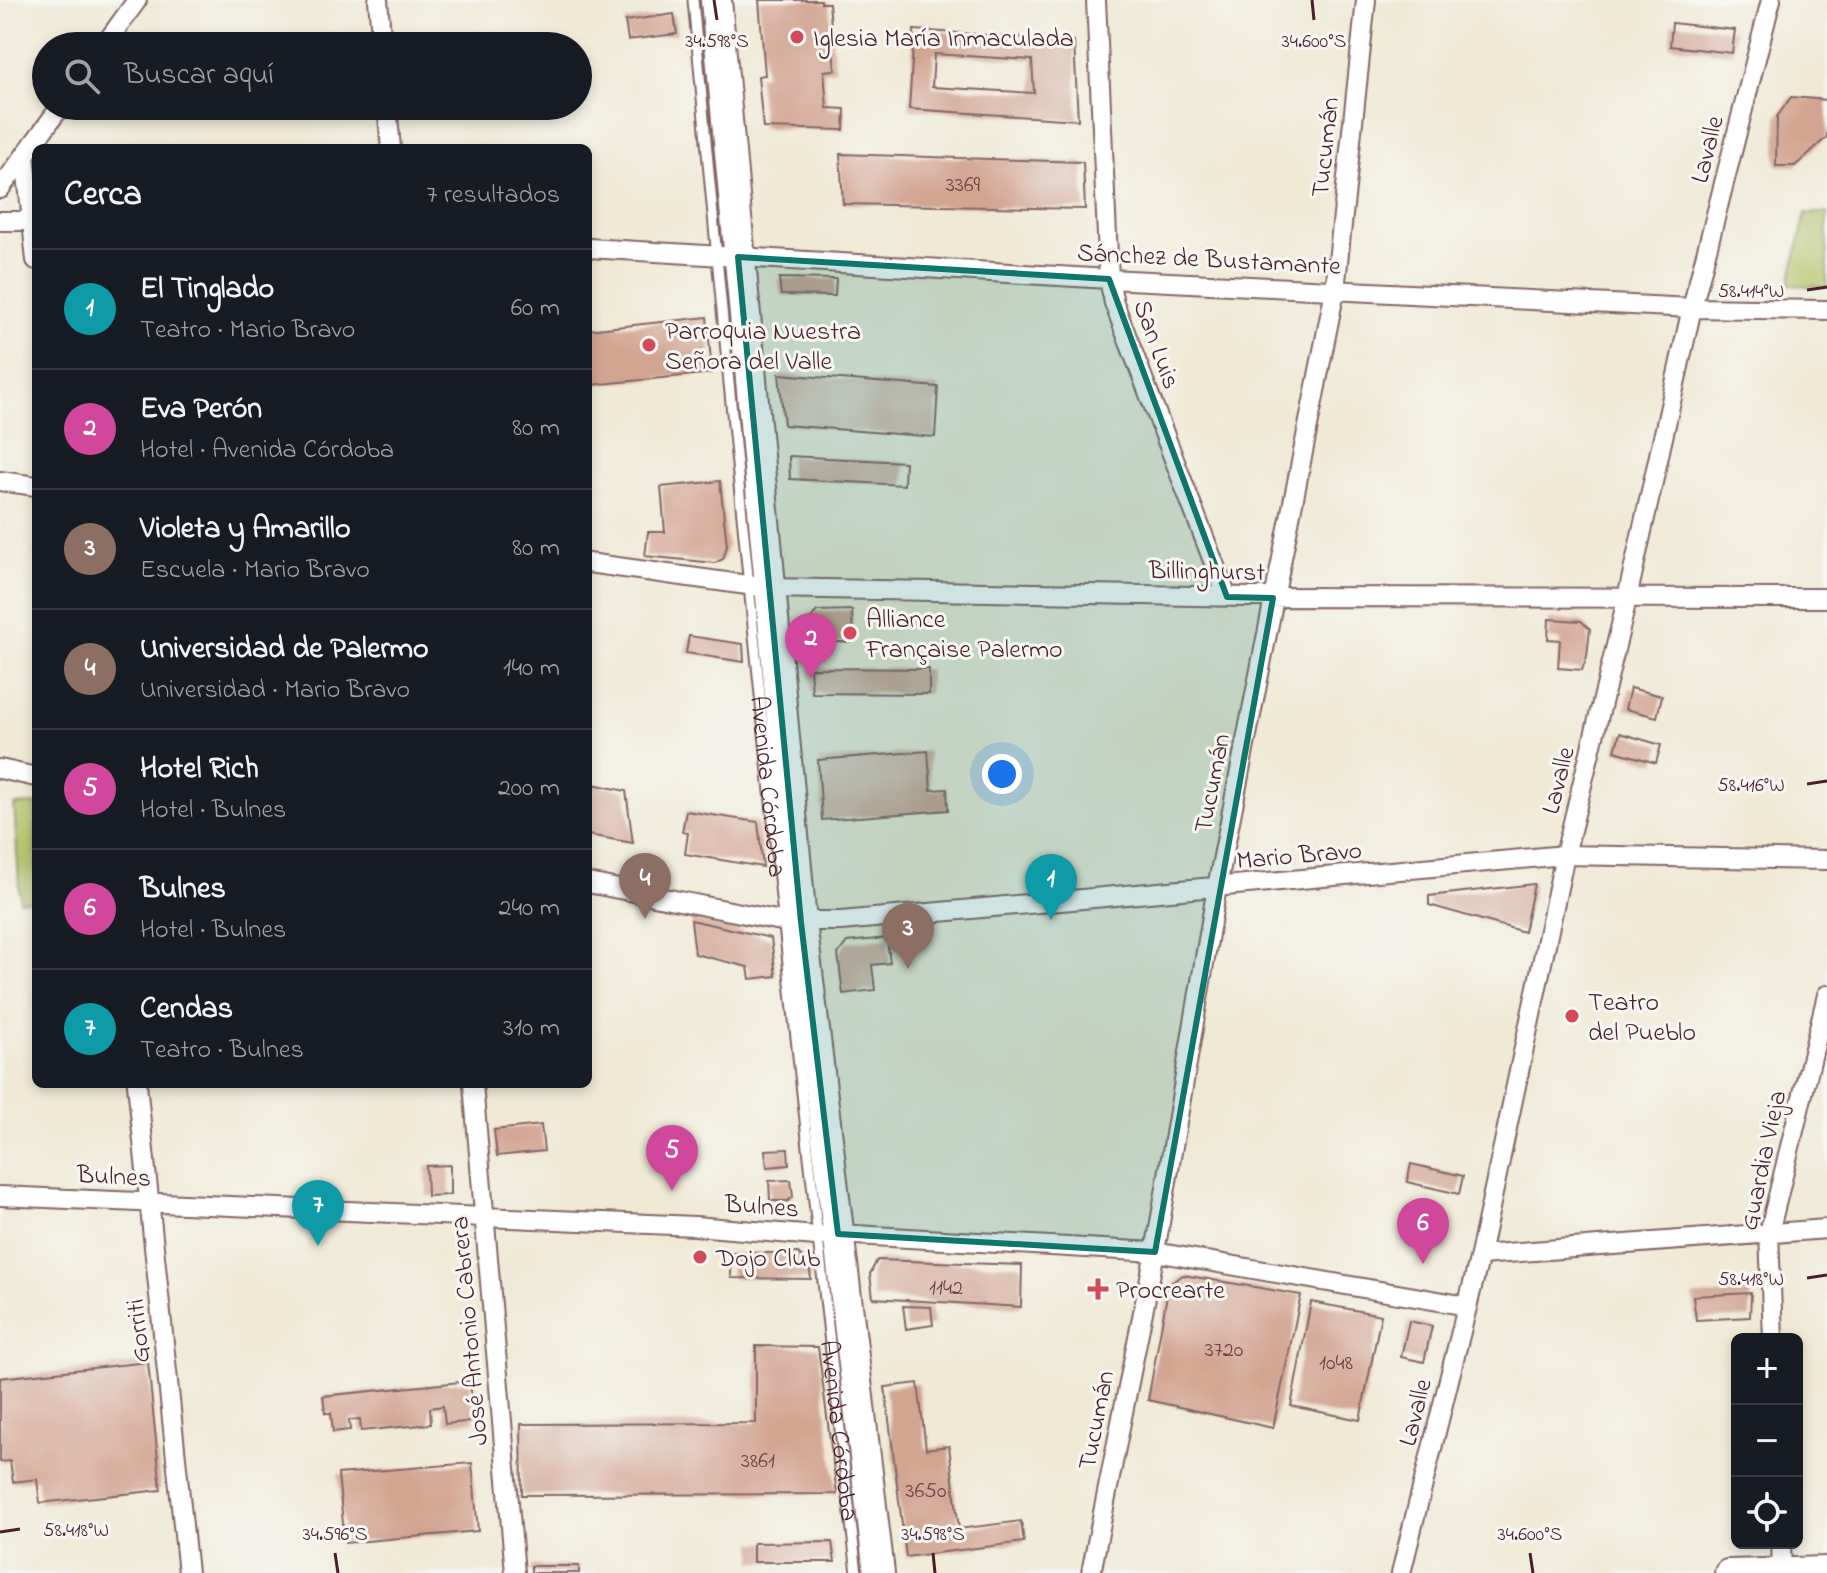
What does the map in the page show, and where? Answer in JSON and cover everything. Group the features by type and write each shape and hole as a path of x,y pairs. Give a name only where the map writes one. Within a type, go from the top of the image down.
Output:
{"main road":[{"name":"Avenida Córdoba","path":"716,0 726,256 791,922 827,1235 879,1573"}],"street":[{"path":"114,32 137,0"},
{"path":"378,0 381,32"},
{"name":"San Luis","path":"1096,0 1109,279 1120,321 1227,597"},
{"name":"Tucumán","path":"1091,1573 1155,1252 1217,887 1335,290 1366,0"},
{"name":"Lavalle","path":"1401,1573 1480,1255 1565,855 1692,308 1771,0"},
{"path":"33,144 51,120"},
{"path":"388,120 391,144"},
{"path":"0,189 32,145"},
{"path":"25,155 32,213"},
{"path":"0,221 32,221"},
{"name":"Sánchez de Bustamante","path":"592,248 1109,279 1692,308 1827,310"},
{"path":"0,481 32,485"},
{"name":"Billinghurst","path":"592,564 758,588 1273,598 1827,598"},
{"path":"0,769 32,776"},
{"name":"Mario Bravo","path":"592,884 791,922 841,921 1565,855 1827,860"},
{"name":"Guardia Vieja","path":"1773,1333 1769,1233 1827,995"},
{"name":"Gorriti","path":"137,1088 188,1573"},
{"name":"José Antonio Cabrera","path":"473,1088 515,1573"},
{"name":"Bulnes","path":"0,1196 695,1226 1155,1252 1467,1306"},
{"path":"1480,1255 1827,1229"},
{"path":"1781,1549 1782,1572"},
{"path":"1728,1573 1827,1570"}],"lane":[{"name":"Avenida Córdoba","path":"693,0 726,256"},
{"name":"Avenida Córdoba","path":"827,1235 857,1573"}],"highlighted area":[{"path":"738,257 1109,279 1227,597 1273,598 1155,1252 838,1234 801,922"}],"green space":[{"path":"1806,213 1827,213 1827,287 1789,285"},
{"path":"32,804 32,900 20,901 14,805"}],"building":[{"name":"Iglesia María Inmaculada","path":"759,0 821,0 821,3 829,3 835,70 824,71 827,108 845,109 844,130 763,128 758,76 765,75"},
{"path":"674,14 677,34 628,40 625,21"},
{"path":"1672,23 1735,30 1732,53 1670,46"},
{"path":"914,30 1074,41 1078,120 909,109","holes":["934,54 1032,60 1034,93 932,87"]},
{"path":"1791,97 1827,100 1827,137 1795,166 1776,166 1777,117"},
{"path":"840,154 1083,162 1085,209 843,204"},
{"path":"779,278 836,279 835,296 781,295"},
{"name":"Parroquia Nuestra Señora del Valle","path":"707,317 712,373 592,385 592,330"},
{"path":"779,374 938,387 935,437 784,425"},
{"path":"789,456 905,462 904,485 790,479"},
{"path":"720,481 727,546 723,559 715,563 645,556 648,532 665,532 661,487"},
{"path":"852,610 853,642 809,642 808,621 817,611"},
{"path":"1549,619 1581,621 1590,629 1582,670 1558,668 1560,640 1548,639"},
{"path":"689,636 743,644 744,662 686,653"},
{"path":"810,668 929,669 929,694 812,693"},
{"path":"1630,688 1662,696 1657,717 1625,709"},
{"path":"1620,733 1661,745 1656,763 1615,751"},
{"path":"928,751 931,790 947,789 948,810 822,820 818,760"},
{"path":"592,784 626,791 633,843 592,836"},
{"path":"686,811 758,822 763,867 685,854 688,833 682,832"},
{"path":"1534,884 1524,932 1429,905 1429,896"},
{"path":"691,920 771,938 776,976 750,979 748,967 695,954"},
{"path":"887,938 890,963 872,965 875,990 843,994 838,954 847,942"},
{"path":"541,1125 544,1151 497,1156 494,1130"},
{"path":"788,1149 789,1165 767,1167 765,1150"},
{"path":"1411,1164 1463,1176 1459,1194 1407,1182"},
{"path":"450,1165 450,1195 427,1196 426,1166"},
{"path":"791,1180 793,1197 788,1201 770,1201 769,1181"},
{"path":"731,1253 798,1253 809,1264 811,1279 731,1278"},
{"path":"877,1260 1022,1265 1021,1307 873,1298 870,1274"},
{"path":"1183,1275 1301,1295 1273,1428 1148,1400 1169,1284"},
{"path":"1751,1293 1750,1317 1696,1320 1693,1296"},
{"path":"1311,1302 1381,1315 1360,1420 1291,1406"},
{"path":"903,1306 931,1307 933,1325 906,1329"},
{"path":"1409,1321 1432,1326 1424,1362 1401,1357"},
{"path":"756,1346 818,1347 837,1494 522,1495 521,1424 756,1423"},
{"path":"148,1362 161,1490 40,1503 37,1479 13,1482 10,1461 0,1462 0,1378"},
{"path":"470,1381 474,1421 445,1424 443,1406 430,1408 431,1424 361,1431 360,1419 349,1420 350,1430 333,1432 331,1413 325,1413 323,1396"},
{"path":"918,1383 926,1449 949,1446 959,1529 1021,1521 1024,1542 906,1557 885,1387"},
{"path":"472,1463 478,1531 345,1543 338,1474"},
{"path":"832,1542 835,1562 753,1562 753,1543"},
{"path":"531,1566 579,1566 579,1573 531,1573"}],"place":[{"name":"Iglesia María Inmaculada","path":"797,37"},
{"name":"Parroquia Nuestra Señora del Valle","path":"649,345"},
{"name":"Alliance Française Palermo","path":"850,633"},
{"name":"Eva Perón","path":"811,679"},
{"name":"Universidad de Palermo","path":"645,919"},
{"name":"El Tinglado","path":"1051,920"},
{"name":"Violeta y Amarillo","path":"908,969"},
{"name":"Teatro del Pueblo","path":"1572,1016"},
{"name":"Hotel Rich","path":"672,1191"},
{"name":"Cendas","path":"318,1246"},
{"name":"Dojo Club","path":"700,1257"},
{"name":"Bulnes","path":"1423,1264"},
{"name":"Procrearte","path":"1098,1289"}]}
